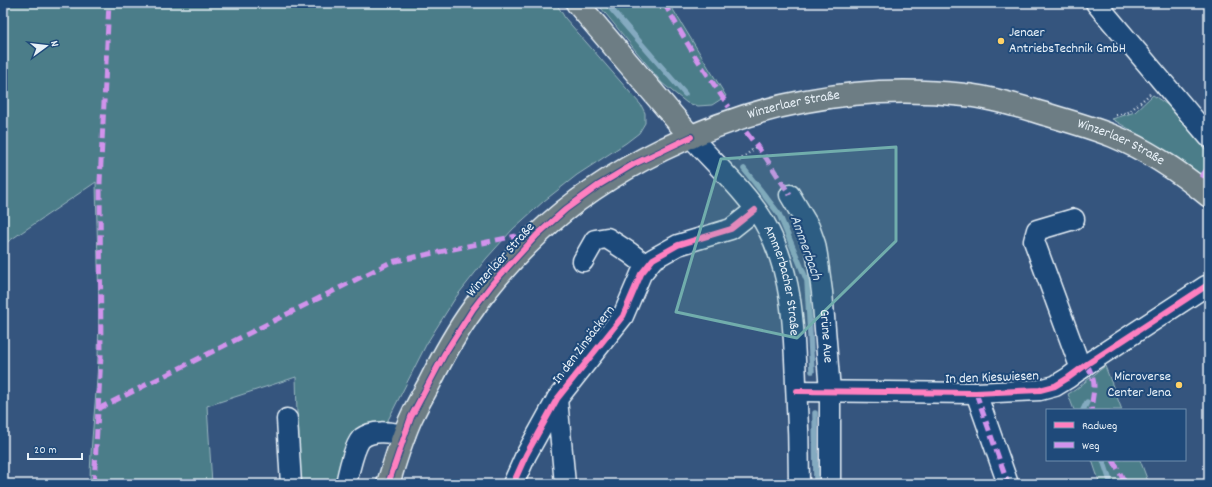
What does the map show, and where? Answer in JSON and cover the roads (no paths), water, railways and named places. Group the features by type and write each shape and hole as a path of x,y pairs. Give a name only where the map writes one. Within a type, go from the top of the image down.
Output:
{"main road":[{"name":"Ammerbacher Straße","path":"577,3 691,137"},
{"name":"Winzerlaer Straße","path":"388,484 411,417 445,354 473,309 493,283 537,235 566,210 599,185 646,158 691,137 738,119 804,101 859,94 926,92 967,95 1024,108 1079,124 1116,137 1162,162 1190,180 1209,196"}],"street":[{"path":"1096,3 1209,137"},
{"name":"Ammerbacher Straße","path":"691,137 746,198 764,222 777,247 792,311 797,391 799,484"},
{"name":"Grüne Aue","path":"790,195 807,223 815,244 822,292 830,391 830,484"},
{"name":"In den Zinsäckern","path":"513,484 526,455 557,399 623,316 646,266 653,259 678,245 731,229 755,210"},
{"path":"1074,219 1037,230 1034,241 1081,369"},
{"path":"583,261 595,240 607,238 630,253 646,266"},
{"name":"In den Kieswiesen","path":"797,391 976,393 1040,390 1055,386 1206,286"},
{"path":"976,393 1008,484"},
{"name":"In den Zinsäckern","path":"557,399 565,484"},
{"path":"286,419 291,484"},
{"path":"346,484 354,452 362,438 382,432 405,435"}],"waterway":[{"name":"Ammerbach","path":"606,3 685,94"},
{"name":"Ammerbach","path":"744,169 779,214 807,281 812,371"},
{"path":"1084,409 1087,402"},
{"name":"Ammerbach","path":"815,413 816,484"},
{"path":"1103,461 1111,484"}],"place":[{"name":"Jenaer AntriebsTechnik GmbH","path":"1001,41"},
{"name":"Microverse Center Jena","path":"1179,385"}]}
